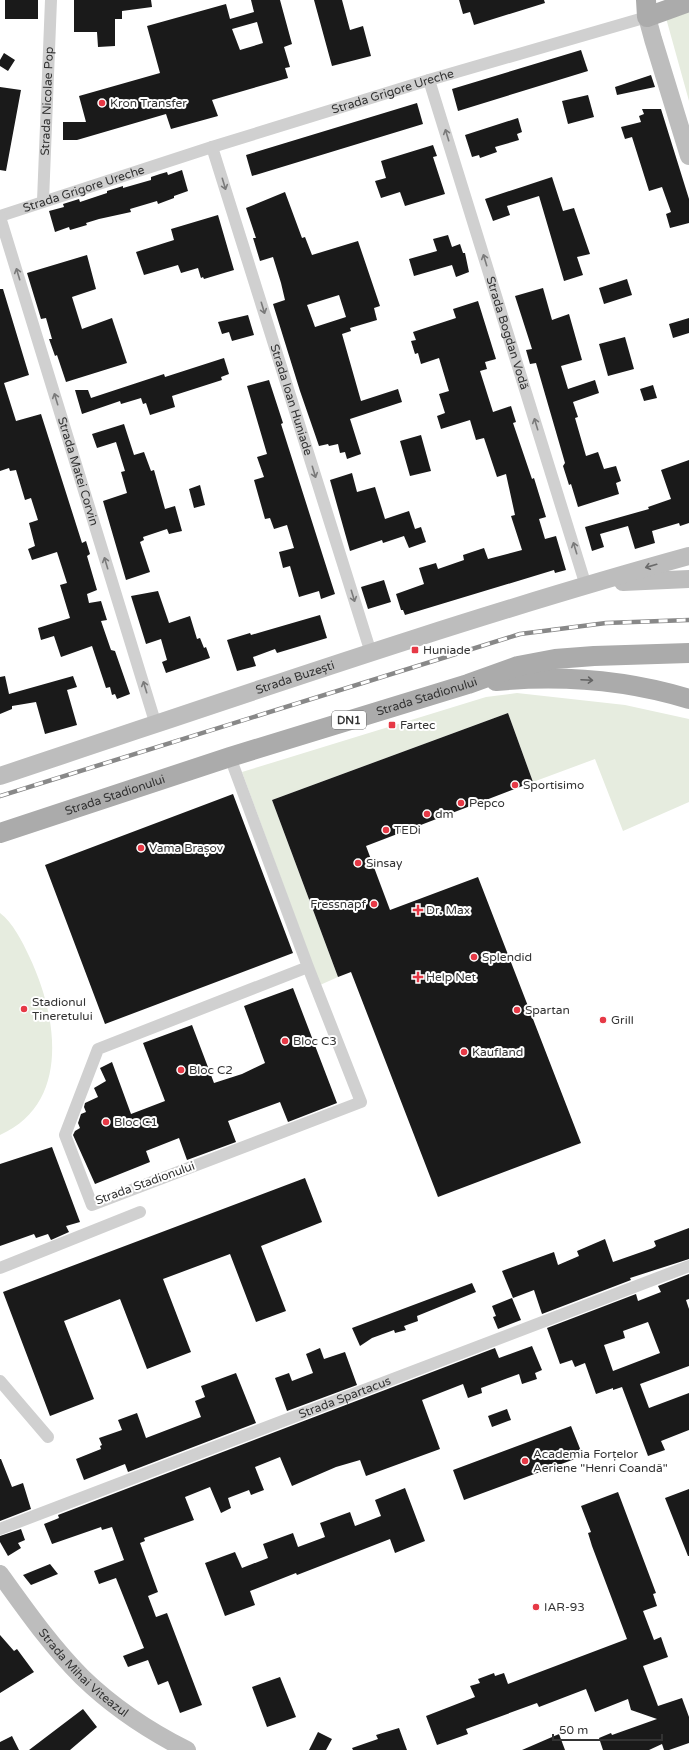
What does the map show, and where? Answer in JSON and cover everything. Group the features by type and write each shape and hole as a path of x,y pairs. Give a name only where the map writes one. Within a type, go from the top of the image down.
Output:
{"main road":[{"path":"689,2 647,8 653,40 689,156"},
{"name":"Strada Buzești","path":"0,776 371,653 589,584 689,556"},
{"name":"Strada Buzești","path":"589,584 689,579"},
{"name":"DN1","path":"555,659 631,654 689,653"},
{"path":"555,659 651,661 689,664"},
{"name":"Strada Stadionului","path":"0,832 230,758 468,684 518,666 555,659"},
{"name":"DN1","path":"468,684 548,679 591,680 639,686 689,700"},
{"name":"Strada Mihai Viteazul","path":"0,1574 37,1625 83,1677 128,1715 157,1734 187,1750"}],"street":[{"name":"Strada Nicolae Pop","path":"43,201 51,0"},
{"name":"Strada Grigore Ureche","path":"0,217 43,201 429,80 647,8"},
{"name":"Strada Bogdan Vodă","path":"429,80 589,584"},
{"name":"Strada Ioan Huniade","path":"212,147 371,653"},
{"name":"Strada Matei Corvin","path":"0,217 156,725"},
{"name":"Strada Stadionului","path":"230,758 308,967 361,1102 92,1205 65,1135 98,1050 308,967"},
{"path":"0,1268 140,1212"},
{"name":"Strada Spartacus","path":"0,1529 689,1266"},
{"path":"0,1382 48,1437"}],"shaded area":[{"path":"689,6 689,101 666,18"},
{"path":"517,693 625,705 689,719 689,802 623,831 595,759 533,782 508,713 272,800 338,977 320,985 242,772 486,697"},
{"name":"Stadionul Tineretului","path":"0,913 13,927 20,938 39,979 51,1030 52,1055 48,1080 39,1102 23,1120 0,1135"}],"building":[{"path":"5,0 38,0 38,19 5,19"},
{"path":"74,0 151,0 152,7 122,11 122,19 115,19 115,46 98,47 97,32 74,32"},
{"path":"251,0 280,0 292,44 284,47 290,67 285,68 288,78 212,100 218,116 171,129 166,114 77,140 63,140 63,122 86,122 79,96 160,73 147,26 226,4 230,19 254,12","holes":["257,22 263,43 240,50 232,29"]},
{"path":"314,0 342,0 350,30 363,26 371,56 332,66"},
{"path":"459,0 544,0 545,3 474,25 470,12 463,14"},
{"path":"581,50 588,71 458,111 452,89"},
{"path":"4,53 15,60 8,71 0,66 0,60"},
{"path":"651,75 655,87 617,95 615,87"},
{"path":"0,87 21,90 6,171 0,170"},
{"path":"588,95 594,117 568,124 562,101"},
{"path":"417,103 423,124 252,176 246,155"},
{"path":"642,109 661,109 689,199 689,223 670,228 666,214 671,212 662,187 649,191 632,137 625,139 621,127 641,122 639,116 644,114"},
{"path":"518,118 522,132 517,134 519,140 495,147 497,152 480,158 479,155 472,157 465,135"},
{"path":"433,145 437,156 433,157 445,194 405,206 400,192 381,198 375,181 386,178 381,161"},
{"path":"182,170 188,191 174,196 174,198 158,204 157,201 130,209 131,212 99,219 86,223 87,225 70,230 69,227 55,232 49,211 64,207 63,204 79,199 80,202 123,186 123,188 151,180 151,177 160,174 167,172 168,175"},
{"path":"552,177 563,211 574,208 590,254 577,257 583,275 564,281 539,196 507,206 510,215 493,221 485,199"},
{"path":"285,192 302,238 305,237 312,255 358,241 380,306 374,308 377,320 350,328 351,331 342,334 361,401 398,389 402,402 350,419 361,454 347,459 345,452 340,453 338,444 319,446 273,304 285,300 281,283 273,257 260,261 253,238 256,238 246,208","holes":["339,295 346,317 315,327 307,305"]},
{"path":"218,215 234,270 204,279 203,277 201,278 198,268 181,273 178,265 144,275 136,252 174,240 171,229"},
{"path":"448,235 452,247 460,244 463,253 465,253 469,272 456,277 452,265 414,276 409,259 437,251 433,239"},
{"path":"87,255 96,289 72,297 82,329 112,318 127,363 66,382 57,355 55,356 49,339 52,339 46,318 41,319 27,273"},
{"path":"627,279 632,295 604,304 599,288"},
{"path":"543,288 552,320 569,314 582,360 561,366 568,389 595,380 599,393 573,402 578,417 575,418 586,456 598,452 604,469 616,466 621,481 616,483 619,494 578,507 571,484 569,485 563,466 565,463 536,363 530,364 526,350 532,349 515,296"},
{"path":"0,289 3,289 29,375 4,383 16,421 41,414 82,543 86,541 90,554 87,556 97,590 87,594 89,603 101,601 107,620 101,621 111,650 115,651 130,694 117,699 115,694 112,695 110,687 106,688 92,646 61,657 54,636 41,640 38,628 70,618 60,585 67,583 57,552 32,560 28,549 35,546 29,523 38,520 31,498 25,500 16,470 10,471 9,468 0,471"},
{"path":"478,301 496,359 485,362 487,369 480,371 493,412 511,406 516,422 513,423 532,479 534,478 546,517 539,519 545,539 556,536 566,570 555,573 554,570 405,615 403,610 401,610 396,594 424,584 419,568 436,563 438,569 464,560 463,555 484,548 488,559 522,550 511,516 515,515 506,474 497,477 484,438 476,440 470,420 441,429 437,416 445,413 439,394 449,391 439,358 421,364 418,353 415,354 411,341 416,340 413,332 456,318 453,309"},
{"path":"248,315 254,335 232,341 229,332 222,334 218,322"},
{"path":"689,318 689,333 673,338 669,324"},
{"path":"625,337 634,369 608,376 599,344"},
{"path":"224,358 229,374 221,377 222,380 172,396 175,407 150,415 146,403 143,404 141,398 121,404 120,401 82,414 75,390 88,390 91,398 164,374 165,377"},
{"path":"269,380 283,423 281,424 335,594 321,599 319,591 299,597 290,566 283,568 279,552 294,548 287,525 274,529 270,518 265,519 254,480 264,477 257,457 267,454 247,386"},
{"path":"653,385 657,398 644,401 640,389"},
{"path":"124,424 134,455 144,452 151,471 154,470 165,509 175,506 182,531 169,534 167,529 143,537 144,540 140,542 150,572 126,580 103,501 127,493 121,472 125,471 116,442 97,448 92,434"},
{"path":"421,435 431,471 410,476 400,441"},
{"path":"689,460 689,523 680,526 679,523 652,531 655,543 635,549 628,526 600,534 604,547 592,551 585,527 649,509 648,507 671,499 661,470"},
{"path":"352,473 357,492 375,487 385,519 409,511 415,529 421,527 426,542 409,548 404,536 383,543 382,540 350,551 330,480"},
{"path":"200,485 205,505 194,508 189,489"},
{"path":"384,580 391,602 368,609 361,587"},
{"path":"158,591 169,623 190,616 197,639 200,638 204,648 206,647 210,658 166,673 162,662 167,660 161,639 146,644 131,596"},
{"path":"320,615 327,638 277,653 275,649 253,657 256,666 237,671 227,640 250,633 251,635"},
{"path":"5,676 9,694 73,676 77,687 67,690 77,725 45,734 36,702 12,706 12,709 0,714 0,677"},
{"path":"508,713 533,782 366,846 390,910 478,877 581,1143 438,1197 351,972 338,977 272,800"},
{"path":"233,794 293,953 105,1024 45,865"},
{"path":"293,988 337,1103 288,1122 280,1102 228,1121 236,1142 187,1160 179,1138 146,1151 150,1162 95,1184 73,1135 75,1131 80,1128 78,1123 81,1114 86,1112 84,1107 85,1103 98,1097 94,1088 106,1081 100,1068 112,1062 131,1114 165,1101 143,1043 192,1025 214,1083 242,1074 265,1063 244,1006"},
{"path":"52,1147 80,1222 66,1226 69,1232 51,1240 48,1234 36,1238 34,1234 0,1246 0,1164"},
{"path":"305,1178 322,1222 261,1246 286,1311 256,1322 230,1254 163,1279 191,1352 147,1369 120,1299 64,1321 94,1399 50,1416 3,1292"},
{"path":"689,1228 689,1259 630,1278 631,1280 542,1314 534,1290 513,1298 502,1271 554,1252 558,1265 579,1256 577,1251 605,1239 613,1262 653,1248 656,1246 654,1241"},
{"path":"689,1274 689,1299 686,1300 689,1309 689,1366 640,1384 649,1408 689,1393 689,1430 661,1441 665,1450 648,1456 622,1387 613,1390 613,1388 596,1394 585,1363 575,1367 572,1360 560,1364 547,1328 636,1294 638,1301 661,1292 658,1286","holes":["648,1322 660,1353 613,1371 604,1345 625,1338 623,1331"]},
{"path":"472,1283 476,1292 417,1316 418,1321 404,1326 406,1330 395,1333 394,1330 372,1338 360,1346 352,1328"},
{"path":"512,1298 521,1320 498,1329 493,1317 496,1316 492,1306"},
{"path":"532,1346 542,1370 535,1373 537,1379 522,1384 519,1374 481,1388 482,1393 468,1398 463,1384 422,1400 440,1449 366,1476 360,1460 336,1467 292,1486 280,1457 255,1467 264,1490 251,1495 249,1490 228,1498 231,1508 221,1513 210,1487 185,1497 194,1520 144,1538 145,1541 140,1543 158,1592 148,1596 156,1617 167,1613 202,1705 180,1713 168,1681 158,1685 148,1660 128,1667 123,1656 144,1648 116,1578 99,1584 94,1571 124,1560 112,1527 102,1530 101,1527 52,1544 44,1524 59,1518 58,1515 495,1348 499,1358"},
{"path":"320,1348 324,1359 345,1352 357,1385 287,1411 275,1378 289,1373 292,1381 313,1373 306,1354"},
{"path":"236,1373 256,1423 128,1472 125,1464 84,1480 76,1459 101,1449 100,1446 102,1445 99,1438 122,1430 118,1420 137,1413 146,1438 201,1417 195,1401 205,1397 201,1386"},
{"path":"507,1409 511,1420 492,1427 488,1416"},
{"path":"571,1426 583,1456 464,1500 453,1470"},
{"path":"0,1459 12,1487 23,1483 31,1509 0,1521"},
{"path":"405,1488 425,1541 395,1553 390,1539 297,1575 296,1573 250,1591 255,1605 225,1616 205,1563 235,1552 242,1568 268,1558 263,1544 293,1533 298,1547 325,1537 320,1523 350,1512 355,1526 381,1516 375,1500"},
{"path":"689,1489 689,1556 688,1556 665,1498"},
{"path":"618,1492 656,1593 653,1594 657,1606 643,1611 654,1640 661,1637 668,1657 643,1666 658,1706 682,1698 689,1717 689,1743 669,1750 664,1750 662,1744 649,1750 603,1750 599,1738 657,1719 631,1710 628,1699 595,1712 586,1689 539,1707 537,1703 466,1729 468,1734 437,1745 426,1716 475,1697 470,1686 480,1683 478,1679 494,1673 495,1676 504,1673 508,1684 627,1639 592,1546 588,1533 591,1532 581,1506"},
{"path":"21,1529 25,1540 18,1543 21,1548 8,1556 0,1542 0,1536"},
{"path":"50,1564 58,1574 31,1585 23,1575"},
{"path":"0,1635 14,1651 17,1649 34,1672 0,1693"},
{"path":"280,1677 296,1717 267,1727 252,1687"},
{"path":"83,1709 97,1727 70,1750 29,1750"},
{"path":"399,1728 407,1750 353,1750 352,1748 378,1739 376,1735"},
{"path":"318,1732 332,1739 326,1750 309,1750"},
{"path":"559,1734 565,1750 522,1750"},
{"path":"12,1736 19,1750 0,1750 0,1742"}],"railway":[{"path":"0,796 520,634 606,623 689,620"}],"place":[{"name":"Kron Transfer","path":"102,103"},
{"name":"Huniade","path":"415,650"},
{"name":"Fartec","path":"392,725"},
{"name":"Sportisimo","path":"515,785"},
{"name":"Pepco","path":"461,803"},
{"name":"dm","path":"427,814"},
{"name":"TEDi","path":"386,830"},
{"name":"Vama Brașov","path":"141,848"},
{"name":"Sinsay","path":"358,863"},
{"name":"Fressnapf","path":"374,904"},
{"name":"Dr. Max","path":"418,910"},
{"name":"Splendid","path":"474,957"},
{"name":"Help Net","path":"418,977"},
{"name":"Stadionul Tineretului","path":"24,1009"},
{"name":"Spartan","path":"517,1010"},
{"name":"Grill","path":"603,1020"},
{"name":"Bloc C3","path":"285,1041"},
{"name":"Kaufland","path":"464,1052"},
{"name":"Bloc C2","path":"181,1070"},
{"name":"Bloc C1","path":"106,1122"},
{"name":"Academia Forțelor Aeriene \"Henri Coandă\"","path":"525,1461"},
{"name":"IAR-93","path":"536,1607"}]}
